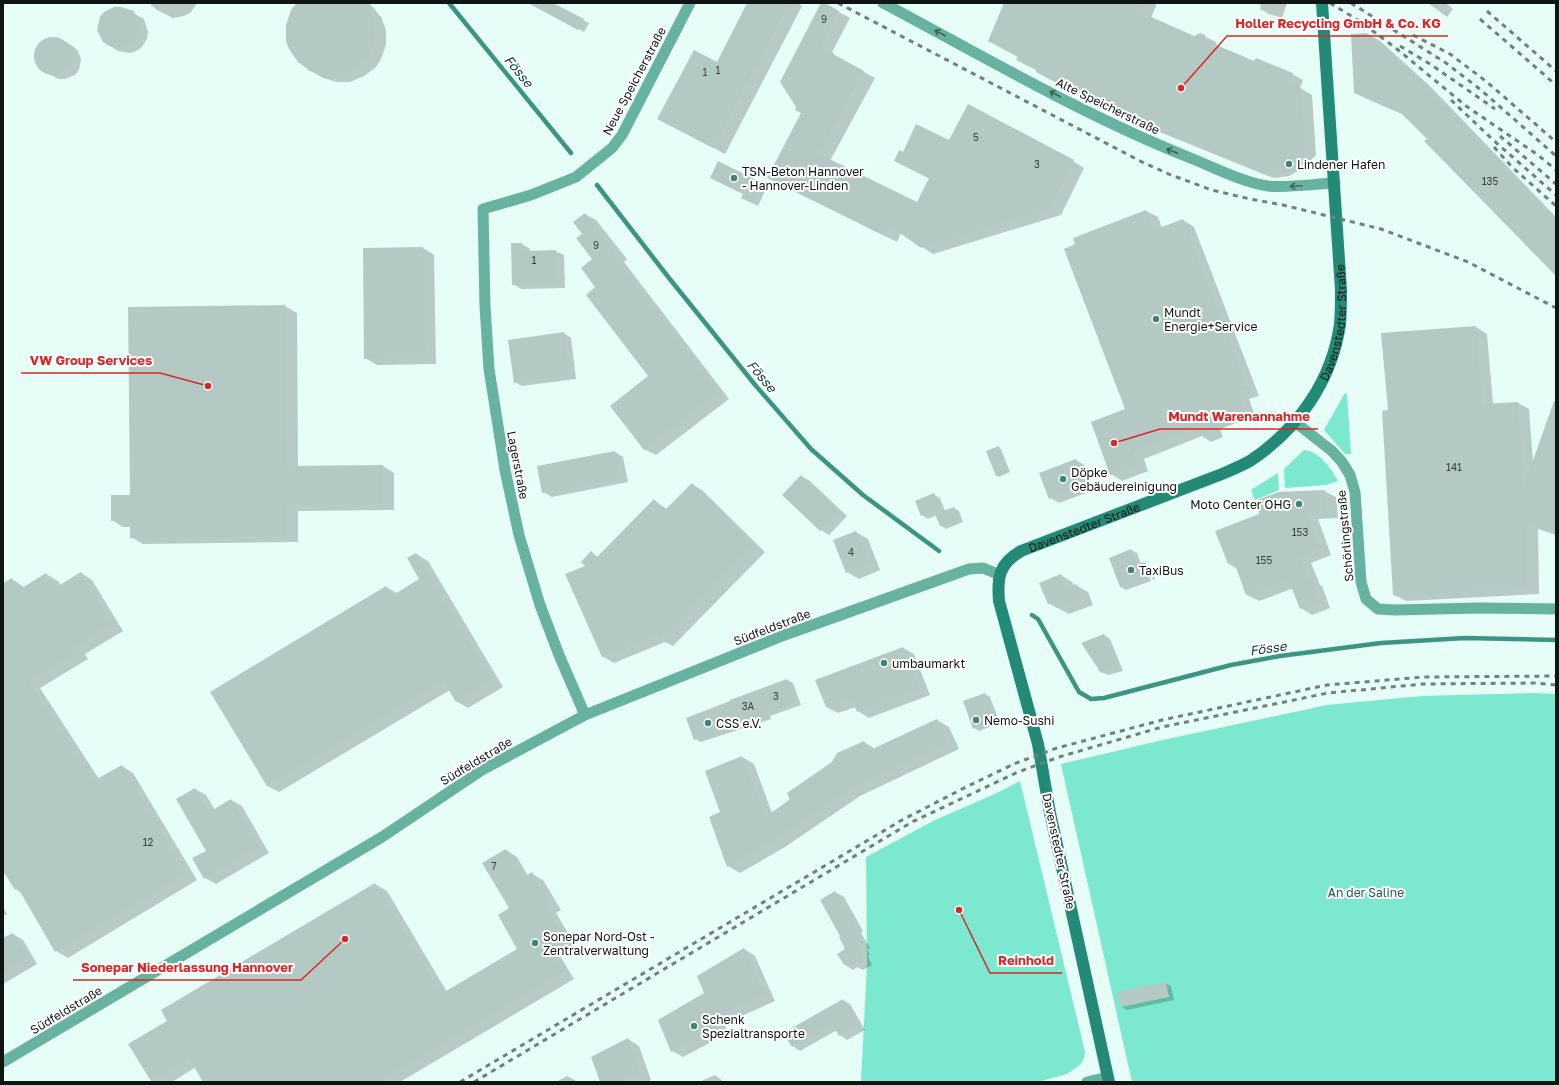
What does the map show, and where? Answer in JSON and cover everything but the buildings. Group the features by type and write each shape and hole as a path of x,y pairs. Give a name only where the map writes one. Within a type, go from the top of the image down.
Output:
{"street":[{"name":"Neue Speicherstraße","path":"483,208 530,195 576,176 612,148 622,135 690,3"},
{"name":"Alte Speicherstraße","path":"883,3 1119,128 1238,177 1267,186 1334,183"},
{"name":"Davenstedter Straße","path":"1109,1080 1050,813 1038,744 999,601 998,588 1000,575 1004,565 1010,557 1021,551 1222,474 1248,461 1272,445 1295,422 1306,409 1317,391 1333,356 1340,324 1341,290 1322,3"},
{"name":"Lagerstraße","path":"483,208 485,306 489,369 504,470 521,541 540,605 558,655 585,715"},
{"name":"Schörlingstraße","path":"1295,422 1332,451 1342,462 1350,475 1355,492 1361,582 1366,599 1378,609 1556,609"},
{"name":"Südfeldstraße","path":"3,1062 382,837 482,770 585,715 782,636 969,569 983,568 1000,575"},
{"path":"1087,1082 1109,1080"}],"green space":[{"path":"1345,393 1347,394 1351,454 1345,454 1324,430"},
{"path":"1304,450 1310,451 1320,457 1329,466 1338,481 1326,485 1285,488 1284,469"},
{"path":"1278,473 1279,490 1255,500 1251,490"},
{"name":"An der Saline","path":"1533,693 1556,694 1556,1082 1132,1082 1061,764 1163,740 1327,705 1422,696"},
{"path":"1020,781 1085,1052 1081,1064 1067,1074 1038,1082 861,1082 867,964 866,857 935,820 995,794"}],"waterway":[{"name":"Fösse","path":"449,3 571,153"},
{"name":"Fösse","path":"597,185 669,278 756,386 811,449 863,495 939,551"},
{"name":"Fösse","path":"1032,615 1038,619 1079,692 1091,699 1104,698 1231,665 1280,656 1381,643 1465,638 1556,640"}],"railway":[{"path":"838,3 1144,163 1171,175 1212,190 1283,205 1381,229 1468,262 1556,308"},
{"path":"1330,3 1361,22 1397,49 1466,106 1538,155 1556,170"},
{"path":"1351,3 1446,63 1481,90 1556,156"},
{"path":"1487,11 1556,71"},
{"path":"1480,19 1556,85"},
{"path":"1413,35 1450,54 1487,82 1556,142"},
{"path":"1400,46 1430,64 1495,109"},
{"path":"1451,100 1492,139 1556,195"},
{"path":"1500,136 1556,184"},
{"path":"1494,147 1512,167 1556,206"},
{"path":"460,1082 902,820 1016,763 1057,748 1162,720 1327,685 1424,677 1556,676"},
{"path":"474,1082 912,822 1018,772 1059,757 1162,727 1328,693 1423,684 1536,683 1556,685"}],"place":[{"name":"Holler Recycling GmbH & Co. KG","path":"1181,88"},
{"name":"Lindener Hafen","path":"1289,164"},
{"name":"TSN-Beton Hannover - Hannover-Linden","path":"734,178"},
{"name":"Mundt Energie+Service","path":"1156,319"},
{"name":"VW Group Services","path":"208,386"},
{"name":"Mundt Warenannahme","path":"1114,443"},
{"name":"Döpke Gebäudereinigung","path":"1063,479"},
{"name":"Moto Center OHG","path":"1299,504"},
{"name":"TaxiBus","path":"1131,570"},
{"name":"umbaumarkt","path":"884,663"},
{"name":"Nemo-Sushi","path":"976,720"},
{"name":"CSS e.V.","path":"708,723"},
{"name":"Reinhold","path":"959,910"},
{"name":"Sonepar Niederlassung Hannover","path":"345,939"},
{"name":"Sonepar Nord-Ost - Zentralverwaltung","path":"535,943"},
{"name":"Schenk Spezialtransporte","path":"694,1026"}]}
